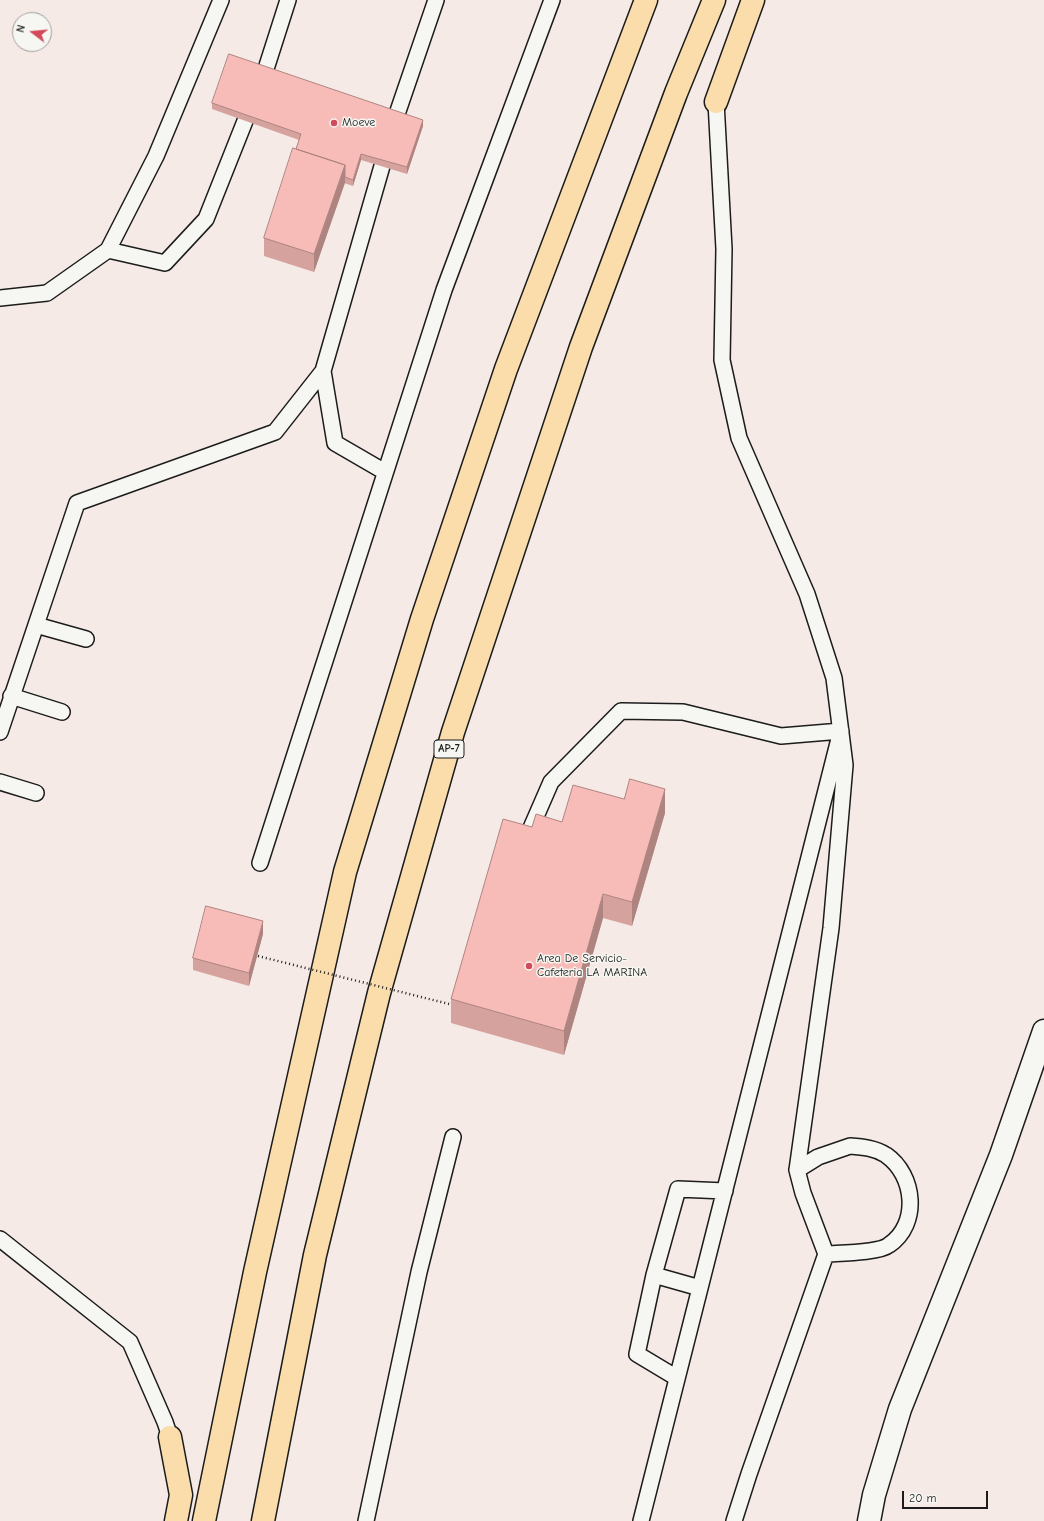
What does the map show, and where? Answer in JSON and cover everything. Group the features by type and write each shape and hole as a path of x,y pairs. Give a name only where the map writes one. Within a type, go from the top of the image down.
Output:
{"highway":[{"path":"204,1521 255,1272 345,872 422,619 506,369 646,0"},
{"name":"AP-7","path":"263,1521 318,1240 379,993 453,732 581,347 676,93 714,0"},
{"path":"716,102 754,0"},
{"path":"170,1438 181,1495 176,1521"}],"street":[{"path":"869,1521 874,1495 900,1409 1001,1155 1044,1031"}],"lane":[{"path":"0,298 47,293 108,250 156,156 221,0"},
{"path":"265,72 288,0"},
{"path":"396,117 436,0"},
{"path":"260,863 444,290 552,0"},
{"path":"716,102 724,249 722,360 738,438 807,594 834,678 845,765 831,928 797,1170 810,1212 826,1254 748,1474 734,1521"},
{"path":"108,250 165,263 206,219 245,121"},
{"path":"0,732 77,503 275,432 323,371 382,166"},
{"path":"323,371 335,443 385,472"},
{"path":"36,625 86,639"},
{"path":"12,696 62,712"},
{"path":"522,848 551,782 620,711 684,712 781,736 841,732"},
{"path":"641,1521 841,732"},
{"path":"0,782 36,793"},
{"path":"366,1521 419,1272 454,1137"},
{"path":"797,1170 818,1157 832,1151 850,1146 870,1148 886,1155 899,1167 907,1183 911,1200 909,1218 901,1233 889,1246 857,1252 826,1254"},
{"path":"677,1378 637,1354 654,1276 678,1189 725,1191"},
{"path":"0,1239 130,1342 165,1422 170,1438"},
{"path":"654,1276 700,1288"}],"path":[{"path":"258,956 456,1005"}],"building":[{"name":"Moeve","path":"229,54 423,120 407,167 361,154 353,180 345,177 345,165 296,149 301,134 212,103"},
{"path":"293,148 345,165 314,254 264,238"},
{"name":"Area De Servicio- Cafeteria LA MARINA","path":"630,779 665,789 632,902 603,894 564,1031 451,999 503,819 532,827 536,814 562,822 573,785 624,799"},
{"path":"206,906 263,921 249,973 193,958"}],"place":[{"name":"Moeve","path":"334,123"},
{"name":"Area De Servicio- Cafeteria LA MARINA","path":"529,966"}]}
